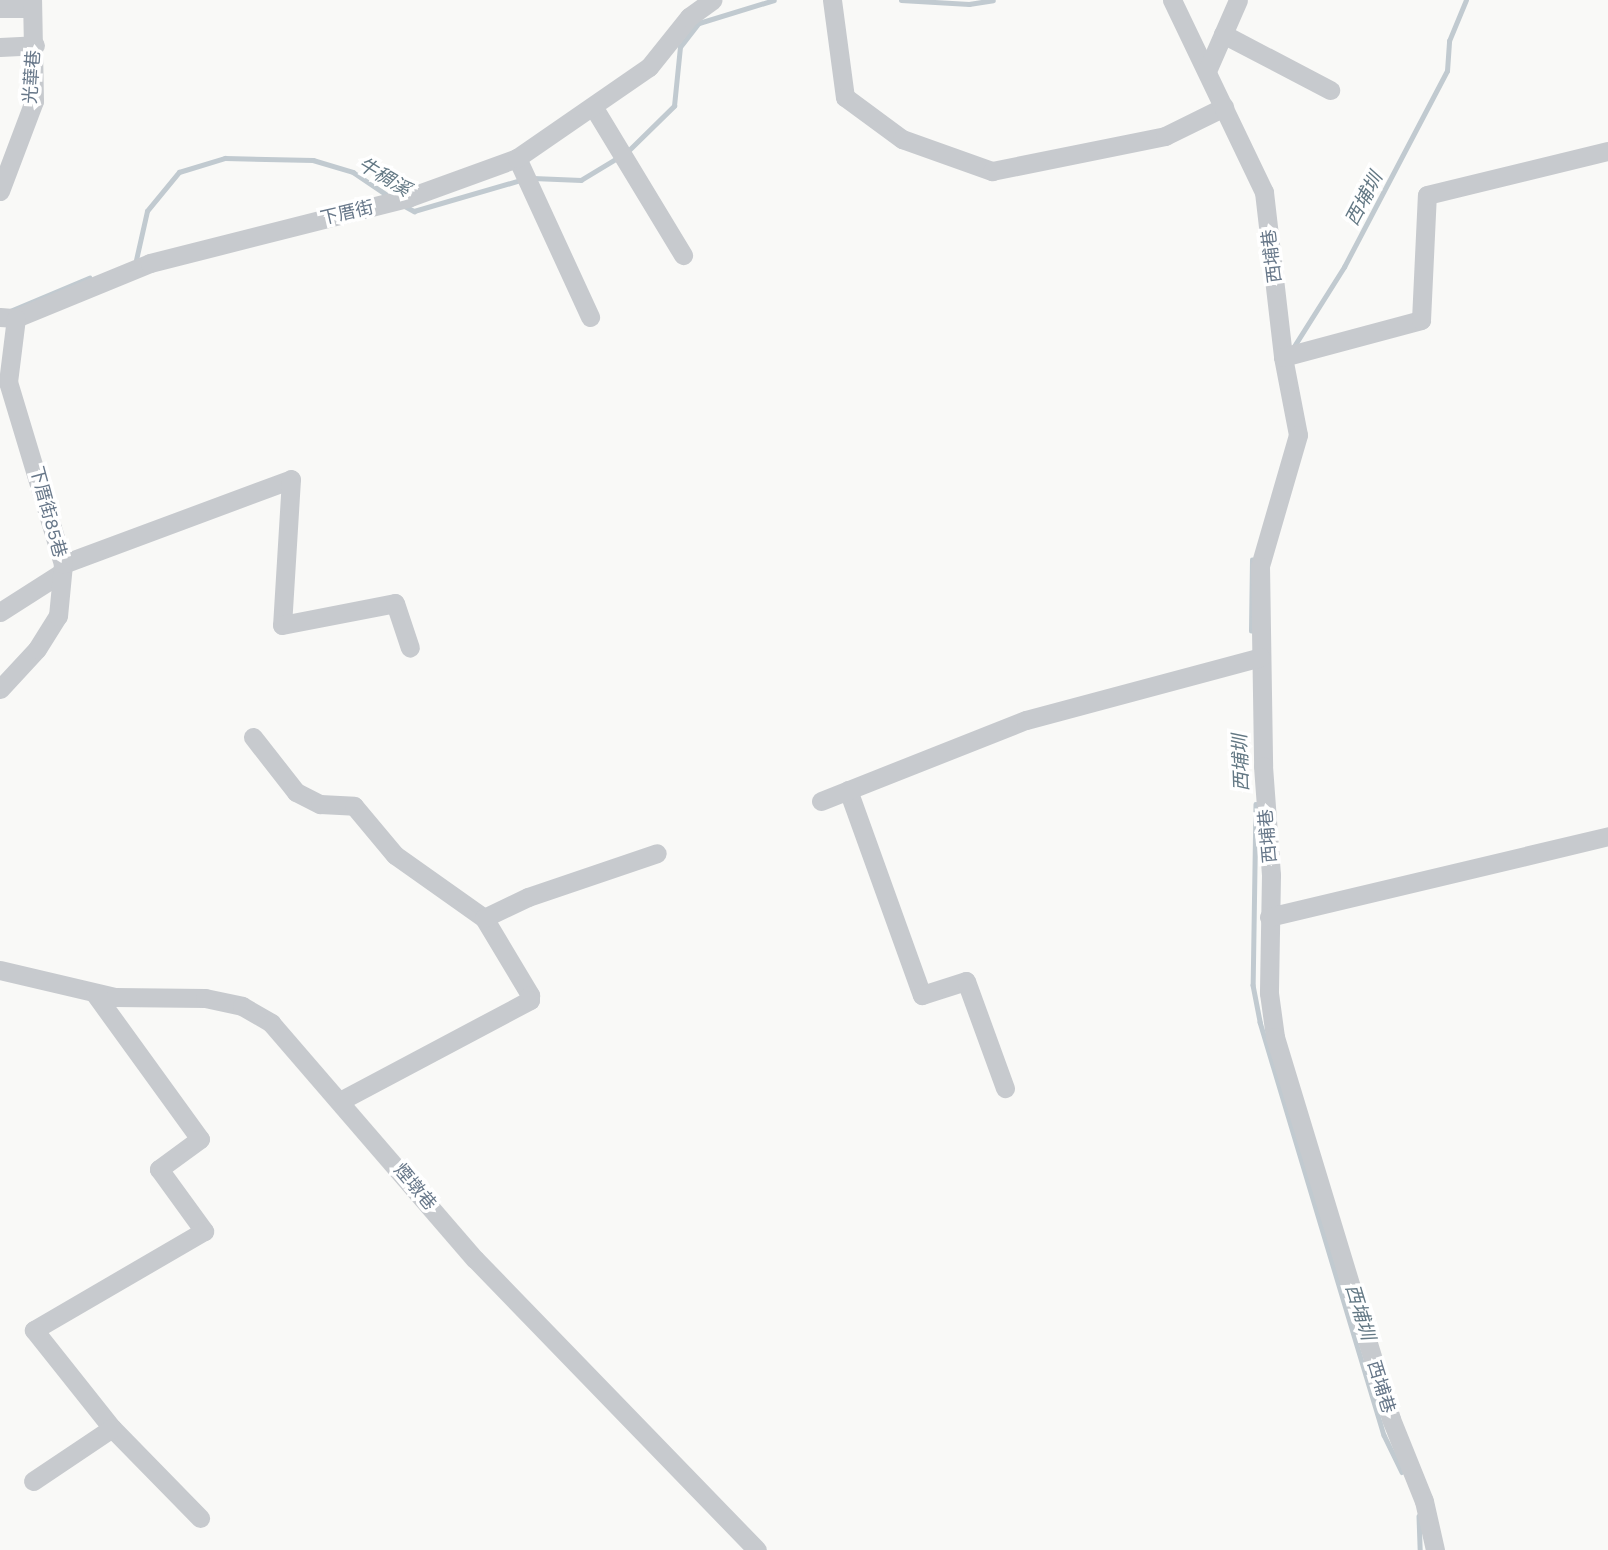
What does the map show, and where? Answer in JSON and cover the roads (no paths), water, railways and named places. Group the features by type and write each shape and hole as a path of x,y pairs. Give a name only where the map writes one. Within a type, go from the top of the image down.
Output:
{"street":[{"name":"下厝街","path":"8,317 150,263 410,197 517,158 594,108 649,67 689,17 712,0"},
{"path":"832,0 845,97 902,139 992,171 1164,136 1224,107"},
{"name":"西埔巷","path":"1172,0 1264,192 1292,355 1294,413 1298,435 1292,466 1262,548 1253,659 1269,917 1269,993 1282,1072 1391,1419 1424,1501 1435,1550"},
{"path":"1207,71 1238,0"},
{"path":"0,8 32,4"},
{"name":"光華巷","path":"0,191 34,101 35,46 32,4"},
{"path":"1223,34 1330,90"},
{"path":"0,47 35,46"},
{"path":"594,108 682,255"},
{"path":"1292,355 1421,320 1427,195 1608,151"},
{"path":"517,158 528,187 590,317"},
{"name":"下厝街85巷","path":"1,687 37,649 58,616 62,569 8,382 8,317"},
{"path":"0,612 62,569 291,479 282,625 395,603 410,648"},
{"path":"821,801 1026,720 1253,659"},
{"path":"253,737 296,792 320,804 355,806 395,855 484,918 530,1000 340,1101"},
{"path":"848,790 922,995 966,981 1005,1088"},
{"path":"1269,917 1608,836"},
{"path":"484,918 528,897 657,853"},
{"name":"煙墩巷","path":"0,970 95,993 205,998 242,1006 271,1023 475,1259 757,1550"},
{"path":"95,993 200,1139 159,1168 204,1231 34,1330 112,1428 201,1518"},
{"path":"33,1481 112,1428"}],"waterway":[{"name":"牛稠溪","path":"627,152 674,106 680,47 699,23 774,0"},
{"name":"牛稠溪","path":"901,0 969,4 993,0"},
{"name":"西埔圳","path":"1293,348 1344,267 1447,71 1449,41 1466,0"},
{"name":"牛稠溪","path":"533,178 581,180 619,157"},
{"name":"牛稠溪","path":"136,260 147,211 179,172 225,158 313,160 353,172 390,197"},
{"name":"牛稠溪","path":"403,205 414,211 521,180"},
{"name":"牛稠溪","path":"10,311 89,278"},
{"name":"西埔圳","path":"1251,631 1252,560"},
{"name":"西埔圳","path":"1256,804 1253,985 1260,1022 1384,1435 1402,1472"},
{"name":"西埔圳","path":"1419,1516 1420,1550"}]}
